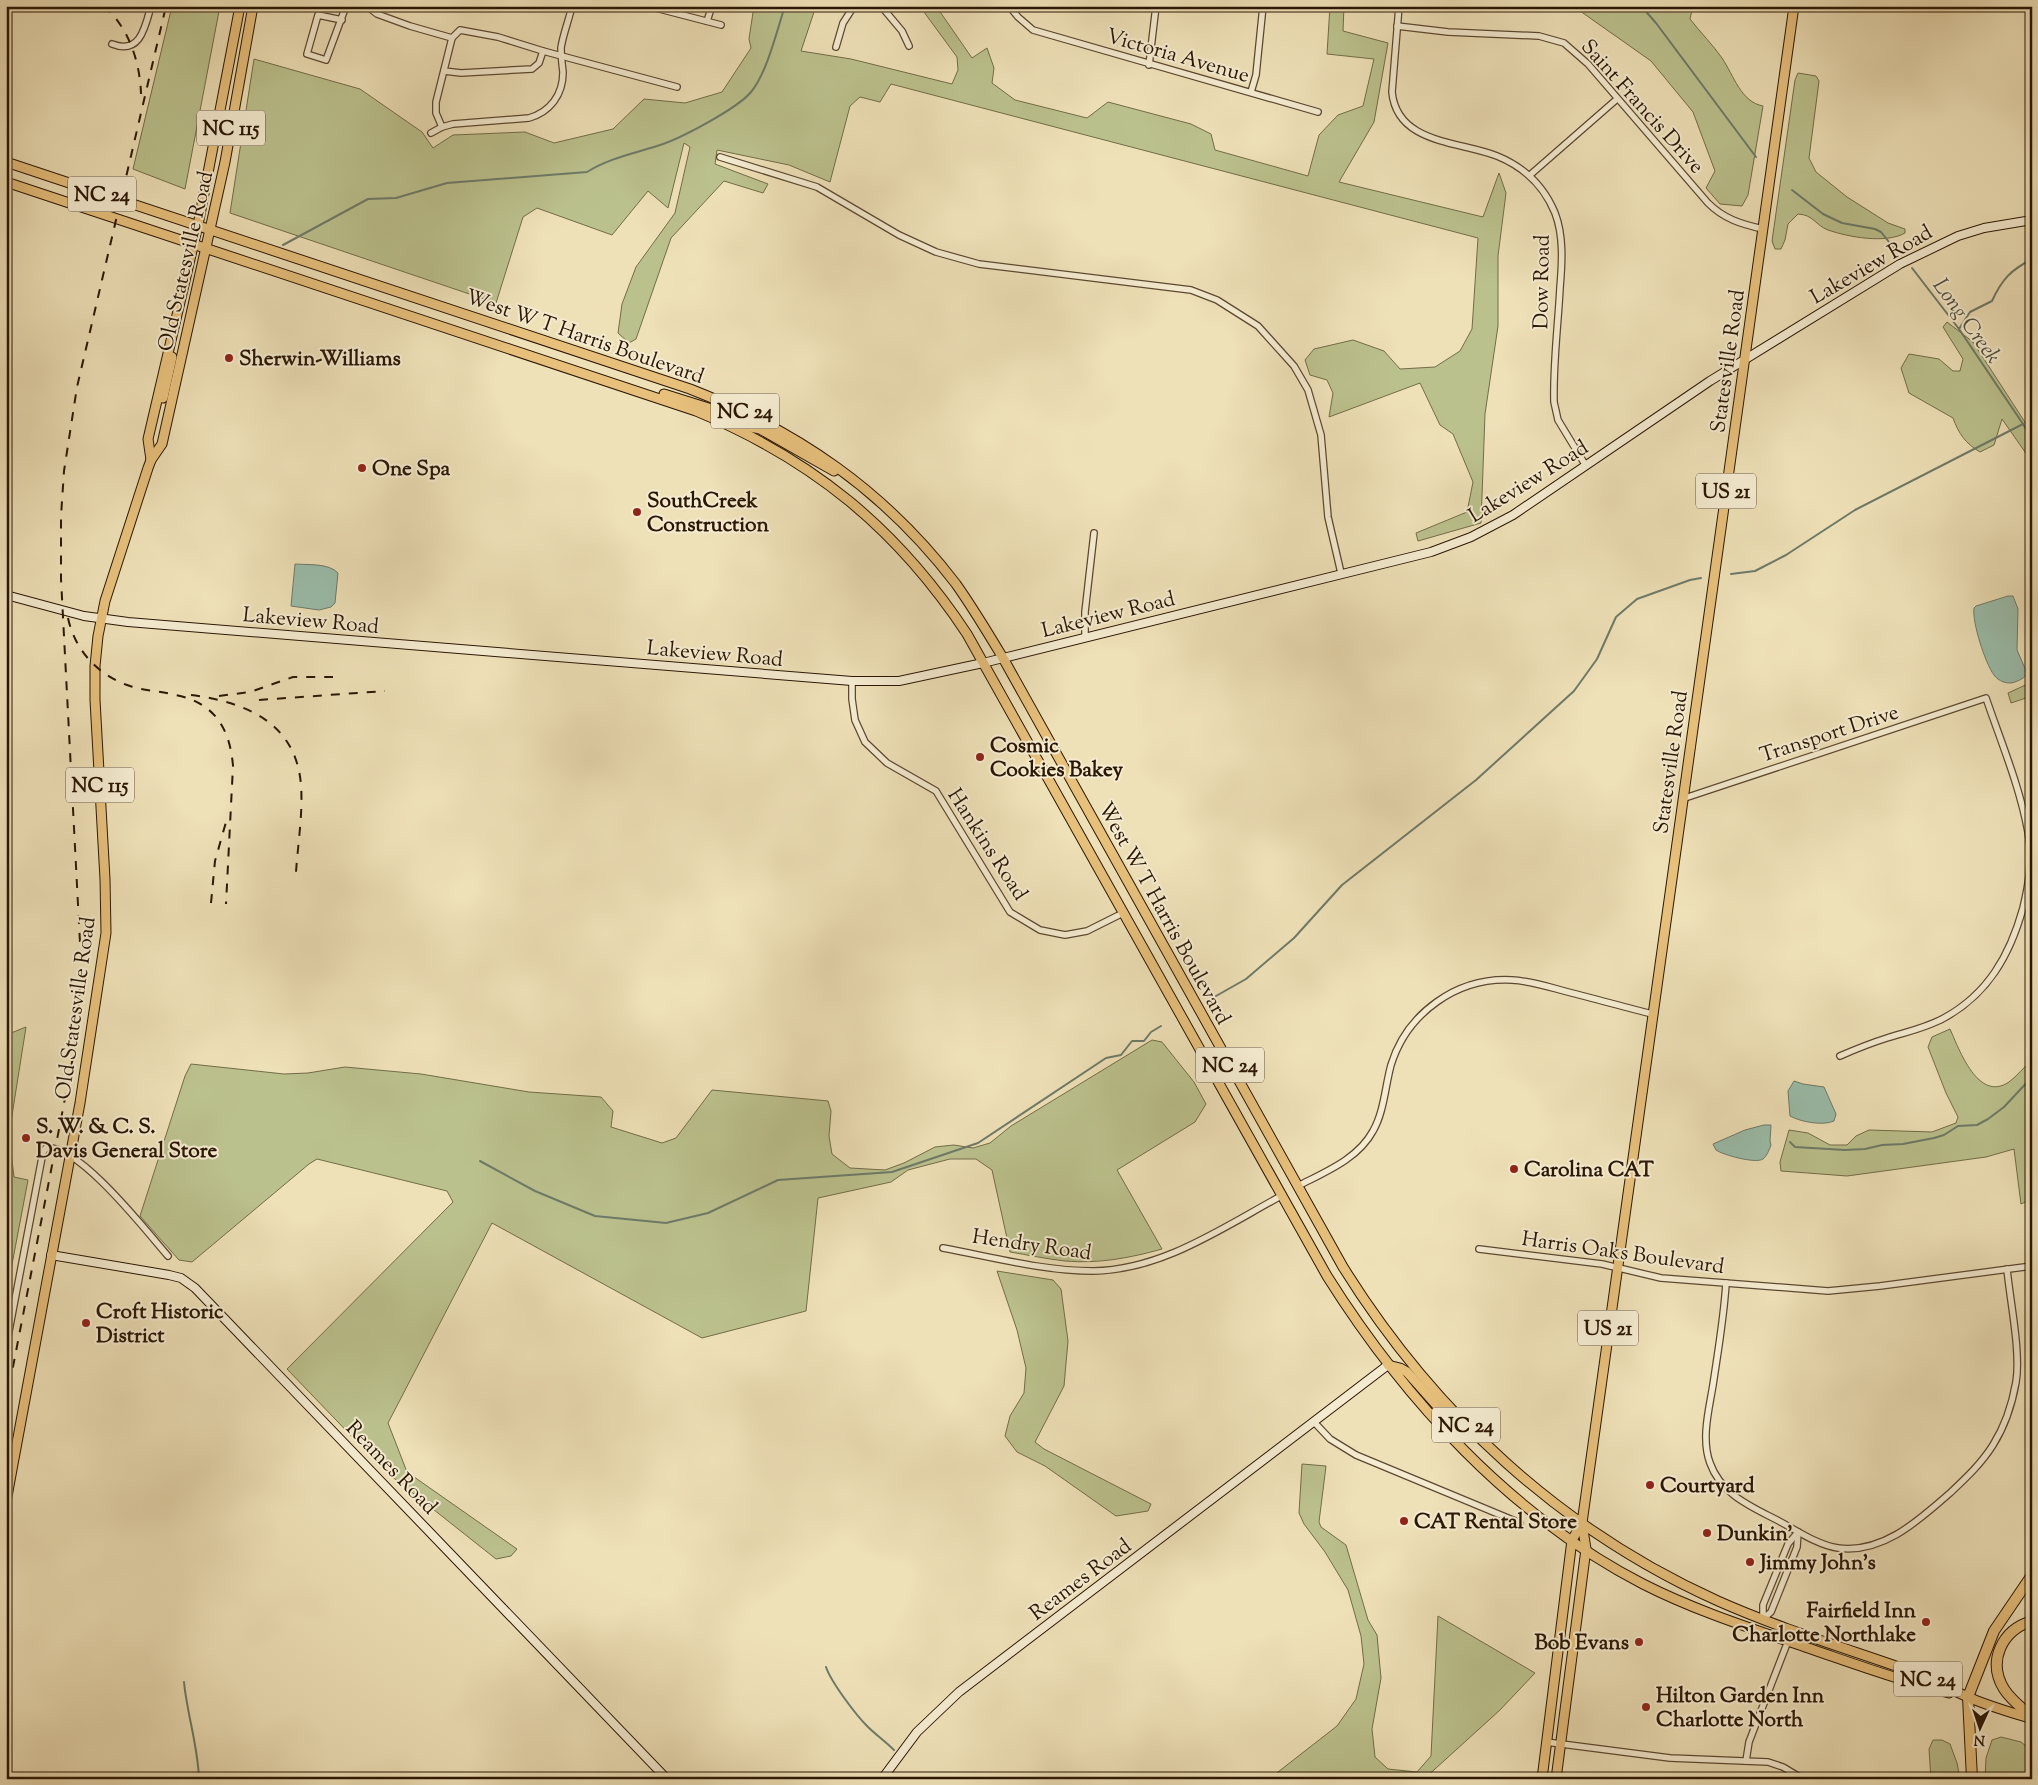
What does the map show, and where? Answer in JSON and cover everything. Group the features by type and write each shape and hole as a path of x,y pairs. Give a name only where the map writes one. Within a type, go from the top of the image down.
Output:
{"highway":[{"path":"1972,1779 1968,1697 1994,1631 2032,1575"},
{"path":"2032,1621 2016,1628 2007,1636 1998,1652 1997,1665 1999,1677 2005,1690 2032,1718"}],"main road":[{"name":"Old Statesville Road","path":"153,456 148,439 198,225 240,6"},
{"name":"Old Statesville Road","path":"6,1502 70,1156 106,933 105,879 95,700 95,666 100,618 153,456 162,444 225,162 253,6"},
{"name":"Statesville Road","path":"1556,1779 1586,1549 1582,1523 1616,1268 1794,6"},
{"name":"West W T Harris Boulevard","path":"6,162 662,379 753,415 806,446 859,484 909,530 941,566 968,602 1002,658 1347,1274 1399,1348 1452,1411 1499,1457 1582,1523 1657,1570 1716,1600 1763,1619 1916,1673 1968,1697"},
{"name":"West W T Harris Boulevard","path":"6,182 696,411 738,429 789,457 821,479 884,531 913,562 943,599 984,663 1281,1196 1340,1298 1388,1365 1426,1411 1467,1454 1504,1488 1572,1540 1627,1575 1663,1594 1709,1613 1913,1684 1968,1697 2032,1718"},
{"name":"Lakeview Road","path":"6,595 100,618 510,655 852,682 899,680 984,663 1085,636 1184,614 1341,573 1431,552 1471,537 1513,515 1710,380 1744,361 1884,273 1929,248 1977,230 2032,220"},
{"path":"153,456 156,429 170,374 174,326"},
{"path":"619,385 667,395 734,416 753,415"},
{"path":"738,429 751,426 765,431 859,484"},
{"name":"Reames Road","path":"51,1255 169,1275 181,1278 195,1288 667,1779"},
{"path":"1388,1365 1407,1372 1452,1422 1499,1457"},
{"name":"Reames Road","path":"882,1779 917,1732 959,1692 1388,1365"},
{"name":"Statesville Road","path":"1542,1779 1572,1540 1582,1523"}],"street":[{"path":"112,44 126,48 135,44 142,32 151,6"},
{"path":"342,20 318,14 307,54 326,60 342,20 346,6"},
{"path":"367,6 377,14 452,38"},
{"path":"431,133 453,124 528,118 543,112 554,102 561,88 563,73 562,46 572,6"},
{"path":"648,6 721,24"},
{"path":"707,21 712,6"},
{"path":"836,47 843,23 854,6"},
{"path":"881,6 902,30 909,46"},
{"name":"Victoria Avenue","path":"1009,6 1033,30 1149,65 1252,92 1318,112"},
{"path":"1149,65 1156,6"},
{"path":"1252,92 1256,75 1263,6"},
{"name":"Dow Road","path":"1399,6 1392,92 1397,110 1405,123 1424,135 1497,156 1530,175 1555,213 1560,234 1562,266 1554,402 1558,420 1586,466"},
{"name":"Saint Francis Drive","path":"1397,26 1448,32 1539,36 1556,40 1575,52 1716,211 1732,221 1763,229"},
{"path":"442,127 436,114 436,102 452,38 460,30 498,37 677,87"},
{"path":"444,71 461,73 532,69 539,64 543,51"},
{"path":"1530,175 1617,99"},
{"path":"720,157 817,187 899,234 936,252 979,264 1191,290 1218,300 1258,326 1294,366 1308,390 1317,416 1321,435 1328,517 1341,573"},
{"path":"1085,636 1085,612 1094,533"},
{"name":"Hankins Road","path":"852,682 855,720 865,742 887,762 936,791 1010,912 1040,930 1065,935 1087,931 1123,913"},
{"name":"Transport Drive","path":"1682,799 1986,698 2029,834 2029,876 2013,940 1994,975 1976,995 1957,1010 1930,1025 1871,1043 1840,1056"},
{"path":"1298,1186 1341,1163 1356,1153 1366,1142 1378,1120 1392,1065 1401,1040 1420,1014 1447,995 1479,983 1512,980 1535,983 1652,1014"},
{"path":"6,1347 43,1152 48,1147 60,1149 95,1175 111,1190 168,1256"},
{"name":"Hendry Road","path":"943,1248 1068,1270 1113,1269 1154,1260 1194,1244 1281,1196"},
{"name":"Harris Oaks Boulevard","path":"1479,1249 1602,1264 1662,1278 1838,1291 2032,1266"},
{"path":"1726,1283 1723,1321 1706,1440 1710,1464 1720,1483 1728,1492 1798,1532 1827,1546 1839,1548 1866,1546 1908,1529 1919,1521 1983,1460 2000,1433 2008,1415 2016,1380 2017,1361 2006,1269"},
{"path":"1314,1422 1330,1439 1356,1455 1520,1523"},
{"path":"1763,1619 1762,1608 1770,1588 1788,1544 1798,1532"},
{"path":"1763,1619 1771,1612 1797,1548 1798,1532"},
{"path":"1746,1761 1749,1742 1788,1641"},
{"path":"1546,1742 1670,1758 1774,1764 1804,1779"}],"green space":[{"path":"172,6 220,6 185,189 133,169"},
{"path":"754,6 816,6 801,51 851,59 952,84 958,70 957,57 921,8 924,6 936,6 972,58 987,48 994,68 992,83 1015,100 1087,118 1108,102 1191,124 1211,134 1215,150 1308,176 1319,135 1338,115 1363,106 1374,59 1327,54 1330,6 1344,6 1343,31 1388,43 1374,122 1339,182 1483,217 1499,173 1506,193 1498,256 1498,326 1485,414 1481,523 1418,541 1416,533 1467,512 1473,482 1453,434 1440,425 1420,383 1329,417 1333,393 1327,380 1310,375 1305,360 1314,349 1353,340 1384,351 1400,369 1435,367 1460,351 1472,329 1478,238 891,84 880,102 860,97 850,106 830,182 789,165 717,150 715,164 768,184 763,193 724,181 671,238 636,339 629,343 618,333 622,304 636,267 675,213 690,147 684,143 668,208 648,191 612,235 537,208 523,217 496,303 230,213 254,59 360,89 422,132 433,148 453,135 525,132 554,143 613,129 644,99 685,103 722,92 751,48 749,39"},
{"path":"1573,6 1693,6 1690,19 1715,48 1744,94 1755,104 1763,106 1748,195 1742,206 1720,204 1706,188 1715,171 1693,112 1651,61"},
{"path":"1798,73 1816,76 1819,81 1809,158 1816,172 1847,197 1888,223 1905,229 1905,233 1878,239 1856,237 1828,230 1808,216 1798,214 1788,224 1781,249 1775,249 1772,241 1795,80"},
{"path":"1947,322 1973,342 2032,433 2032,462 2002,419 1994,445 1980,452 1963,438 1953,418 1909,393 1901,368 1909,354 1939,359 1953,371 1960,371 1963,359 1943,327"},
{"path":"2032,682 2032,696 2011,703 2008,693"},
{"path":"26,1027 10,1128 6,1141 6,1079 11,1050 6,1052 6,1035"},
{"path":"1950,1029 1971,1071 1979,1080 1988,1085 1998,1087 2009,1082 2032,1060 2032,1199 2021,1204 2014,1149 1986,1157 1847,1176 1781,1171 1780,1162 1789,1130 1808,1133 1830,1145 1847,1145 1856,1136 1869,1130 1932,1132 1956,1123 1958,1117 1946,1093 1928,1047 1932,1037"},
{"path":"1152,1040 1162,1042 1194,1082 1206,1104 1195,1122 1117,1170 1162,1249 1126,1258 1090,1262 1065,1261 1010,1252 992,1170 976,1159 950,1159 908,1170 891,1182 818,1198 806,1311 702,1338 492,1223 388,1423 407,1472 517,1549 511,1556 496,1559 385,1471 287,1369 453,1202 447,1191 317,1159 192,1262 179,1260 140,1216 185,1076 191,1064 284,1074 308,1073 345,1067 421,1074 529,1092 601,1097 613,1111 611,1127 662,1143 676,1138 712,1090 828,1101 831,1111 829,1136 832,1154 850,1168 885,1170 904,1163 935,1147 954,1145 973,1148 990,1143 1011,1126"},
{"path":"6,1141 11,1152 14,1177 28,1180 6,1296 6,1220 10,1200 6,1171"},
{"path":"997,1271 1053,1280 1061,1289 1068,1341 1064,1386 1035,1442 1044,1449 1151,1504 1148,1511 1116,1516 1045,1466 1017,1452 1005,1436 1010,1416 1024,1393 1026,1368 1017,1330"},
{"path":"1302,1464 1326,1466 1319,1522 1321,1527 1346,1545 1368,1620 1377,1635 1381,1678 1372,1729 1375,1757 1388,1769 1417,1772 1431,1756 1438,1616 1535,1673 1500,1710 1424,1779 1269,1779 1337,1726 1356,1699 1364,1664 1361,1636 1348,1590 1325,1552 1304,1524 1299,1513"},
{"path":"2001,1737 2021,1742 2032,1751 2032,1779 1985,1779 1986,1758 1992,1740"},
{"path":"1933,1740 1942,1740 1950,1744 1957,1763 1960,1779 1931,1779 1929,1749"}],"shaded area":[{"path":"295,564 324,566 338,573 335,603 331,607 319,610 291,606"},
{"path":"2013,596 2018,609 2017,650 2027,673 2020,680 2009,683 1998,679 1990,669 1980,642 1974,614 1976,606"},
{"path":"1794,1081 1824,1087 1836,1114 1834,1121 1812,1123 1790,1116 1788,1091"},
{"path":"1771,1125 1771,1145 1763,1159 1747,1160 1732,1156 1716,1150 1713,1144 1745,1130"}],"waterway":[{"path":"283,245 368,199 396,198 447,183 587,172 615,159 663,144 683,135 723,114 751,92 767,63 785,6"},
{"name":"Long Creek","path":"1641,6 1656,23 1756,157"},
{"name":"Long Creek","path":"1792,190 1823,214 1842,223 1875,229 1881,232 1897,252"},
{"path":"1959,329 1970,312 1992,301 2008,276 2018,267 2032,259"},
{"name":"Long Creek","path":"1912,268 1959,329 2032,439"},
{"path":"1731,574 1755,571 1786,555 1855,510 2023,424"},
{"path":"1216,996 1246,979 1294,938 1342,885 1476,780 1574,691 1597,659 1616,617 1637,599 1690,580 1701,578"},
{"path":"480,1161 535,1191 595,1216 666,1223 708,1213 778,1180 892,1172 978,1143 1106,1058 1121,1055 1132,1041 1144,1041 1151,1032 1161,1026"},
{"path":"1790,1142 1795,1147 1845,1150 1903,1144 1934,1138 1944,1135 1958,1126 1977,1125 1988,1119 2004,1107 2032,1077"},
{"path":"826,1667 838,1689 857,1714 870,1729 894,1750"},
{"path":"184,1682 197,1754 199,1779"}],"railway":[{"path":"104,6 113,15 132,46 141,94"},
{"path":"6,1403 78,1023 81,962 61,579 61,516 64,471 77,387 166,6"},
{"path":"68,618 76,641 90,661 108,676 136,688 170,694 201,704 210,711 224,729 233,766 226,904"},
{"path":"219,696 250,692 293,677 333,677"},
{"path":"259,700 385,691"},
{"path":"191,695 211,698 248,710 264,719 278,731 289,745 297,763 301,785 301,817 296,872"},
{"path":"211,903 215,861 226,822"}],"place":[{"name":"Sherwin-Williams","path":"229,358"},
{"name":"One Spa","path":"362,468"},
{"name":"SouthCreek Construction","path":"637,512"},
{"name":"Cosmic Cookies Bakey","path":"980,757"},
{"name":"S. W. & C. S. Davis General Store","path":"26,1138"},
{"name":"Carolina CAT","path":"1514,1169"},
{"name":"Croft Historic District","path":"86,1323"},
{"name":"Courtyard","path":"1650,1485"},
{"name":"CAT Rental Store","path":"1404,1521"},
{"name":"Dunkin'","path":"1707,1533"},
{"name":"Jimmy John's","path":"1750,1562"},
{"name":"Fairfield Inn Charlotte Northlake","path":"1926,1622"},
{"name":"Bob Evans","path":"1639,1642"},
{"name":"Hilton Garden Inn Charlotte North","path":"1646,1707"}]}
